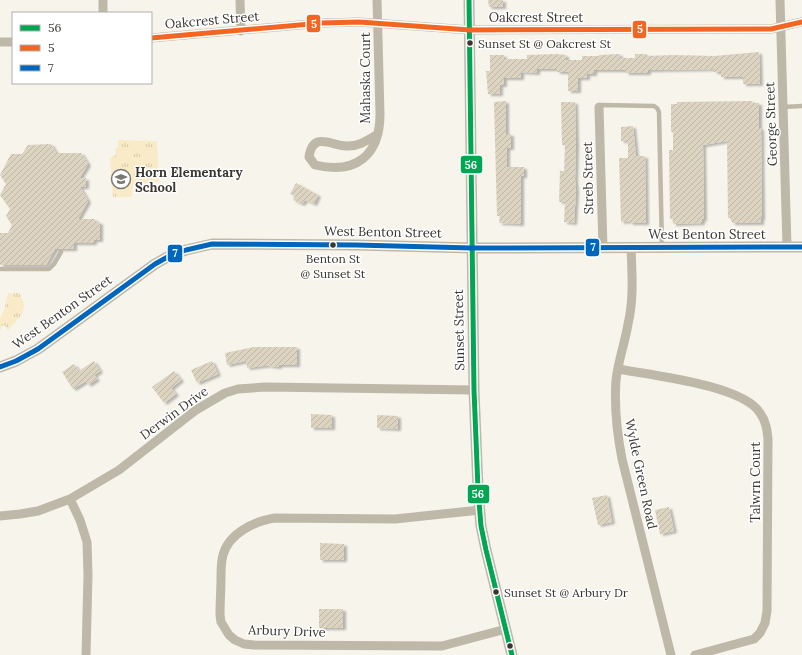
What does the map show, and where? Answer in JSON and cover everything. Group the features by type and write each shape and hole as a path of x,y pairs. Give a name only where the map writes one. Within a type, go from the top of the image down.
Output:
{"street":[{"path":"103,0 103,12"},
{"path":"240,0 241,31"},
{"name":"Mahaska Court","path":"377,0 380,124 378,134 370,153 356,164 348,167 330,168 315,165 310,157 313,144 319,141 327,141 346,146 355,145 378,134"},
{"name":"Sunset Street","path":"469,0 474,390 477,482 486,550 512,655"},
{"name":"George Street","path":"780,0 787,247"},
{"name":"Oakcrest Street","path":"152,38 341,22 378,22 439,29 470,30 761,29 781,27 802,22"},
{"path":"0,42 12,42"},
{"name":"Streb Street","path":"599,107 603,248"},
{"name":"West Benton Street","path":"0,368 38,349 155,264 172,255 199,246 212,244 472,248 802,247"},
{"name":"Wylde Green Road","path":"631,248 632,287 630,310 618,369 615,393 617,436 671,655"},
{"name":"Talwrn Court","path":"618,369 682,380 712,387 732,394 751,404 760,412 765,421 768,439 768,584 765,623 760,633 754,639 695,655"},
{"name":"Derwin Drive","path":"0,516 38,511 70,499 119,470 196,410 225,393 238,389 266,387 474,390"},
{"path":"70,499 80,520 87,542 88,575 86,655"},
{"name":"Arbury Drive","path":"480,510 395,519 264,519 241,531 233,538 223,555 220,614 221,622 229,635 235,640 244,644 276,646 442,646 506,628"}],"lane":[{"path":"599,107 601,105 654,106 659,112 662,248"},
{"path":"783,107 802,106"},
{"path":"0,269 49,268 54,264 61,252"}],"green space":[{"path":"118,140 157,141 159,182 133,184 132,197 113,197 110,158 116,155 115,148 118,147"},
{"path":"8,293 19,293 24,309 8,330 4,325 2,326 0,332 0,318 4,310"}],"building":[{"path":"488,0 503,0 503,7 489,7"},
{"path":"759,52 760,84 743,84 743,77 721,77 721,72 714,72 714,69 648,70 648,73 626,73 626,70 594,70 594,74 587,74 587,78 578,78 578,91 568,91 568,72 557,72 557,69 537,69 537,73 521,72 521,78 504,78 504,85 500,85 500,94 488,94 486,71 490,71 490,55 504,55 504,59 527,59 527,55 557,54 566,55 566,60 582,60 582,56 620,54 620,58 635,58 635,54 647,54 647,56 714,56"},
{"path":"506,101 506,134 511,134 511,148 507,148 507,167 524,167 524,176 521,176 521,224 499,223 500,216 497,216 494,102"},
{"path":"752,101 752,103 759,103 759,128 761,128 761,223 732,223 732,218 728,218 727,141 703,145 704,219 702,219 702,223 673,224 673,219 670,219 669,150 673,150 673,132 671,132 671,104 677,104 677,102"},
{"path":"561,102 575,102 576,191 574,223 564,222 565,202 559,202 560,171 564,171 565,145 562,145"},
{"path":"633,126 636,156 645,156 646,223 630,223 630,221 621,222 619,158 628,158 628,143 626,143 626,141 621,141 621,127"},
{"path":"51,144 56,153 81,153 88,164 79,179 86,178 86,187 80,187 88,201 78,219 95,219 95,222 100,222 100,240 94,240 94,243 74,243 74,249 55,249 46,265 0,265 0,233 8,233 12,225 6,216 10,209 0,195 6,184 0,175 11,154 22,154 28,145"},
{"path":"296,183 318,195 314,204 305,200 302,204 293,200 295,196 290,194"},
{"path":"254,347 297,347 297,365 279,365 279,367 269,366 270,365 247,368 246,361 227,365 225,353"},
{"path":"94,361 100,371 94,375 97,379 88,385 86,381 73,389 62,372 74,364 79,371"},
{"path":"212,361 218,374 197,383 191,370"},
{"path":"174,371 181,380 171,388 176,394 164,403 152,387"},
{"path":"311,414 332,415 332,428 311,428"},
{"path":"377,415 398,416 398,429 377,428"},
{"path":"607,495 612,522 598,525 592,498"},
{"path":"669,507 674,531 660,534 655,510"},
{"path":"320,543 344,544 344,560 320,560"},
{"path":"319,609 343,609 343,628 319,628"}],"transit line":[{"name":"56","path":"469,0 474,390 478,489 481,526 512,655"},
{"name":"5","path":"152,38 322,23 359,22 470,30 771,29 802,22"},
{"name":"7","path":"0,367 16,361 38,349 155,264 171,255 212,244 356,245 472,248 802,247"}],"place":[{"name":"Sunset St @ Oakcrest St","path":"470,43"},
{"name":"Horn Elementary School","path":"121,179"},
{"name":"Benton St @ Sunset St","path":"333,245"},
{"name":"Sunset St @ Arbury Dr","path":"496,592"}]}
